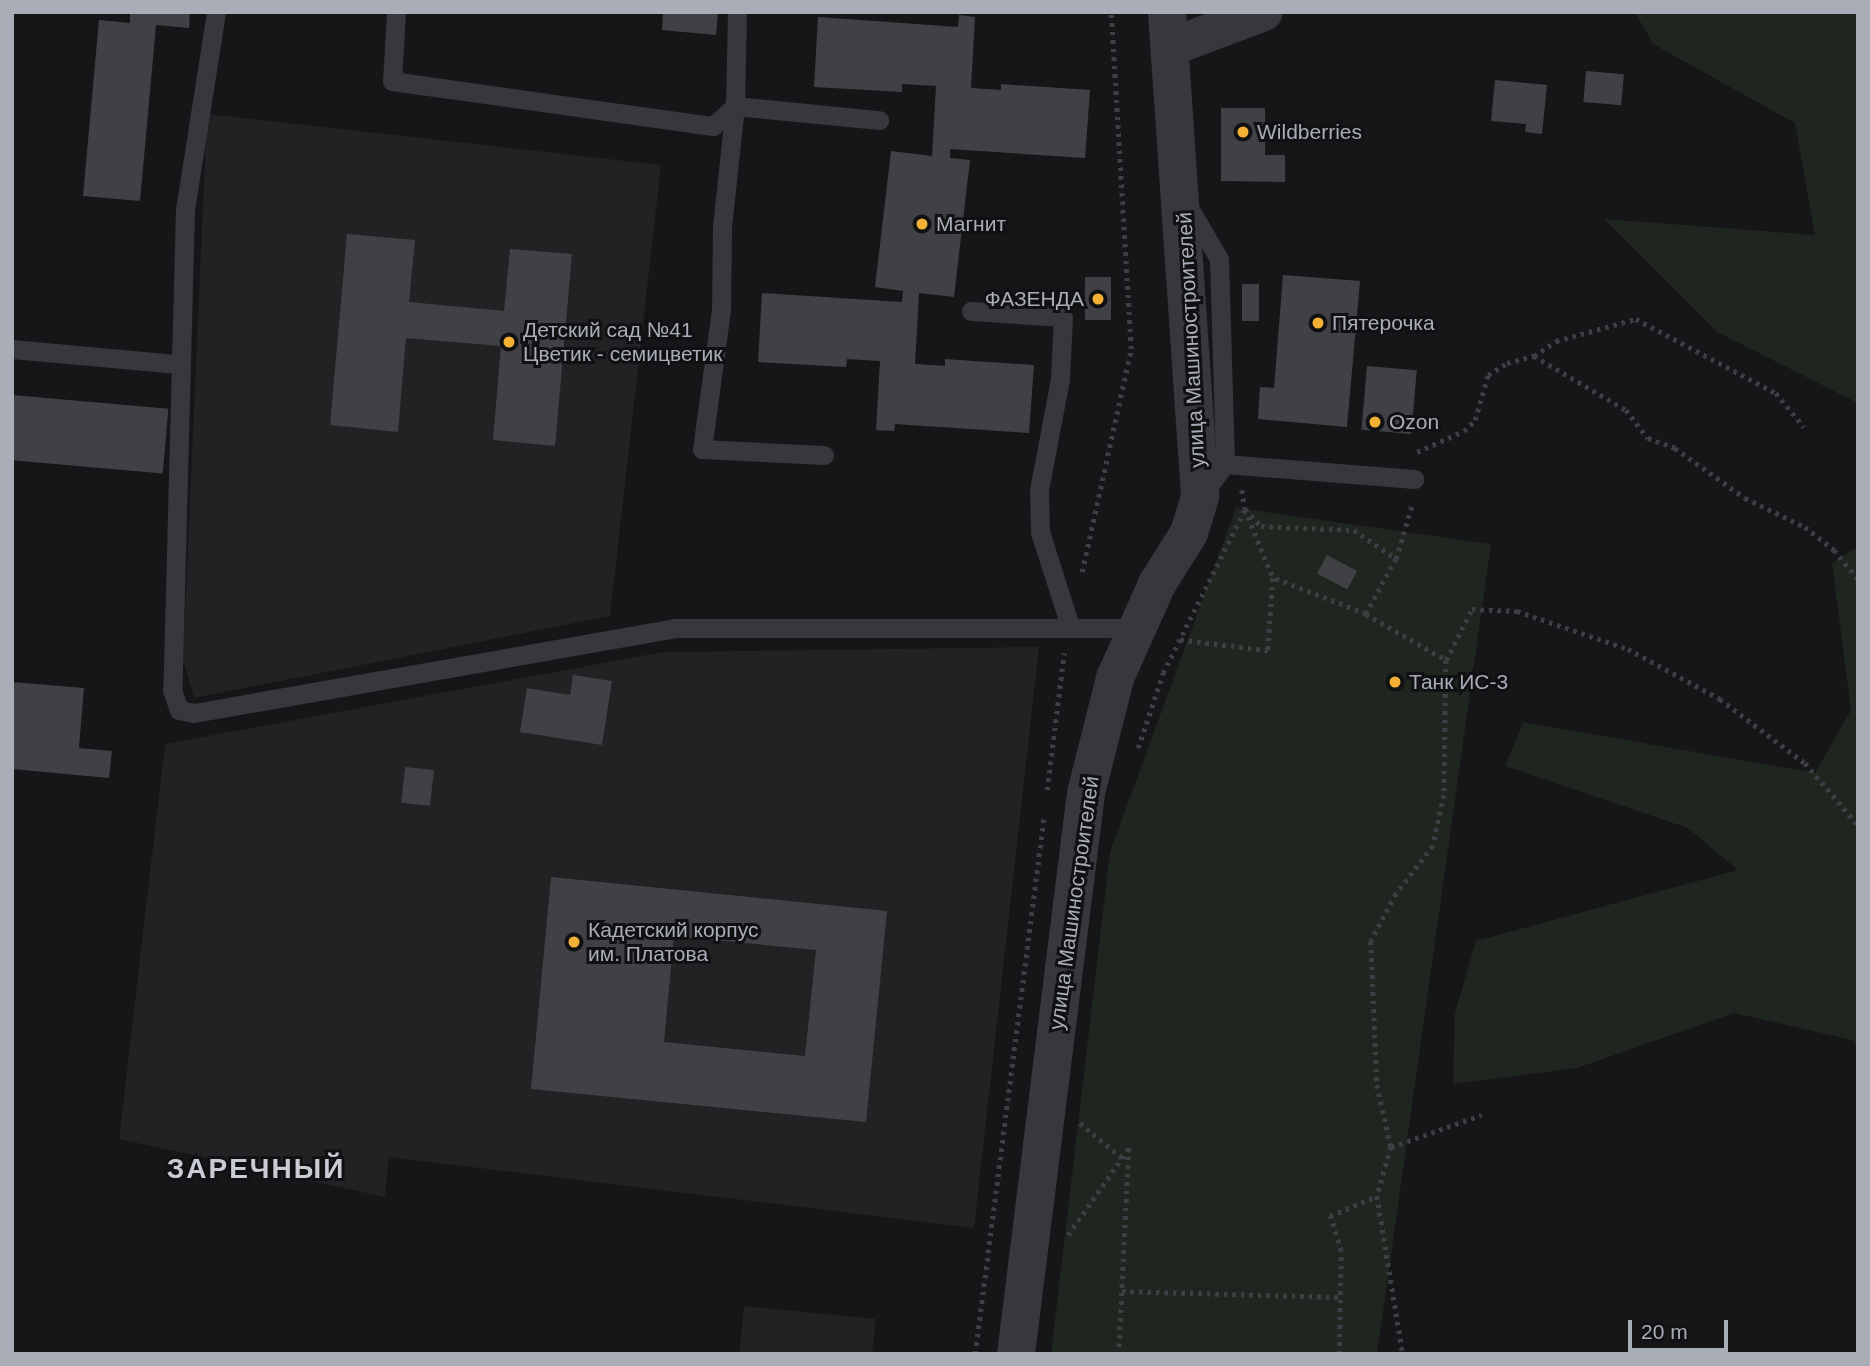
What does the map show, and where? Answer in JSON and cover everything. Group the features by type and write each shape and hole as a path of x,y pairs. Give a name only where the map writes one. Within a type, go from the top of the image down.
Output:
{"street":[{"path":"1169,29 1264,12"},
{"name":"улица Машиностроителей","path":"1016,1354 1086,793 1115,678 1157,584 1189,533 1200,496 1183,198 1169,29"}],"lane":[{"path":"216,12 185,209 178,364 172,690 180,709 194,713 674,628 1137,628"},
{"path":"396,12 392,81 713,126 735,106 879,121"},
{"path":"737,12 735,106 722,226 721,312 702,449 824,455"},
{"path":"1183,198 1219,259 1225,464 1200,496"},
{"path":"971,310 1063,317 1060,379 1039,490 1040,532 1070,626"},
{"path":"12,349 178,364"},
{"path":"1225,464 1414,479"}],"path":[{"path":"1046,794 1070,626 1130,349 1111,12"},
{"path":"1366,614 1396,559 1412,513 1416,453 1464,432 1475,420 1488,375 1507,363 1534,356 1556,341 1636,319 1776,393 1804,427"},
{"path":"1534,356 1626,410 1648,438 1675,449 1745,498 1805,527 1858,579"},
{"path":"1396,559 1354,530 1261,526 1245,509 1180,640 1268,651 1273,578 1366,614 1446,660"},
{"path":"1403,1354 1377,1196 1391,1147 1377,1085 1371,941 1396,894 1433,846 1444,795 1446,660 1472,609 1517,611 1628,649 1720,699 1795,755 1858,825"},
{"path":"975,1354 1045,808"},
{"path":"1391,1147 1481,1115"},
{"path":"1075,1119 1122,1158"},
{"path":"1062,1243 1129,1148 1119,1354"},
{"path":"1339,1354 1341,1251 1330,1216 1377,1196"},
{"path":"1122,1291 1340,1297"}],"shaded area":[{"path":"1635,12 1858,12 1858,403 1717,332 1604,219 1815,235 1795,123 1653,44"},
{"path":"207,114 661,165 610,616 194,698 183,660"},
{"path":"1236,508 1491,544 1377,1354 1051,1354 1110,852"},
{"path":"1858,547 1858,1046 1852,1040 1734,1013 1577,1068 1453,1084 1455,1013 1476,941 1738,870 1688,828 1505,766 1523,722 1815,773 1851,710 1832,563"},
{"name":"Кадетский корпус им. Платова","path":"1039,647 974,1228 389,1157 385,1197 119,1139 165,744 663,652"},
{"path":"744,1306 876,1319 872,1354 739,1354"}],"building":[{"path":"130,12 190,12 189,28 156,25 140,201 83,196 99,20 130,23"},
{"path":"663,12 718,12 716,35 662,30"},
{"path":"959,15 975,17 971,88 1001,90 1001,84 1090,90 1085,158 950,149 950,158 970,160 954,297 919,293 915,364 945,366 945,359 1034,365 1029,433 895,424 894,431 876,430 880,361 847,359 846,367 758,362 762,293 902,302 903,291 875,287 891,151 932,156 936,86 902,84 902,92 814,87 818,17 958,27"},
{"path":"1586,71 1624,74 1621,105 1583,102"},
{"path":"1495,80 1547,85 1542,134 1525,132 1526,124 1491,121"},
{"name":"Wildberries","path":"1221,108 1265,108 1265,155 1285,155 1285,182 1221,181"},
{"name":"Детский сад №41 Цветик - семицветик","path":"347,234 415,240 409,302 504,311 510,249 572,254 555,446 493,440 501,346 406,338 398,432 330,425"},
{"name":"Пятерочка","path":"1283,275 1360,281 1347,427 1258,419 1260,387 1274,388"},
{"name":"ФАЗЕНДА","path":"1085,277 1111,277 1111,320 1085,320"},
{"path":"1242,284 1259,284 1259,321 1242,321"},
{"path":"1367,366 1417,370 1411,434 1361,430"},
{"path":"12,395 168,409 163,473 12,460"},
{"path":"1327,555 1357,571 1347,590 1317,574"},
{"path":"573,675 612,681 602,745 520,732 527,688 570,695"},
{"path":"12,682 84,688 79,748 112,751 109,778 12,769"},
{"path":"405,767 434,770 430,806 401,803"},
{"path":"551,877 887,911 866,1122 531,1089","holes":["674,936 816,950 805,1056 664,1042"]}],"place":[{"name":"Wildberries","path":"1243,132"},
{"name":"Магнит","path":"922,224"},
{"name":"ФАЗЕНДА","path":"1098,299"},
{"name":"Пятерочка","path":"1318,323"},
{"name":"Детский сад №41 Цветик - семицветик","path":"509,342"},
{"name":"Ozon","path":"1375,422"},
{"name":"Танк ИС-3","path":"1395,682"},
{"name":"Кадетский корпус им. Платова","path":"574,942"}],"district":[{"name":"ЗАРЕЧНЫЙ","path":"256,1169"}]}
